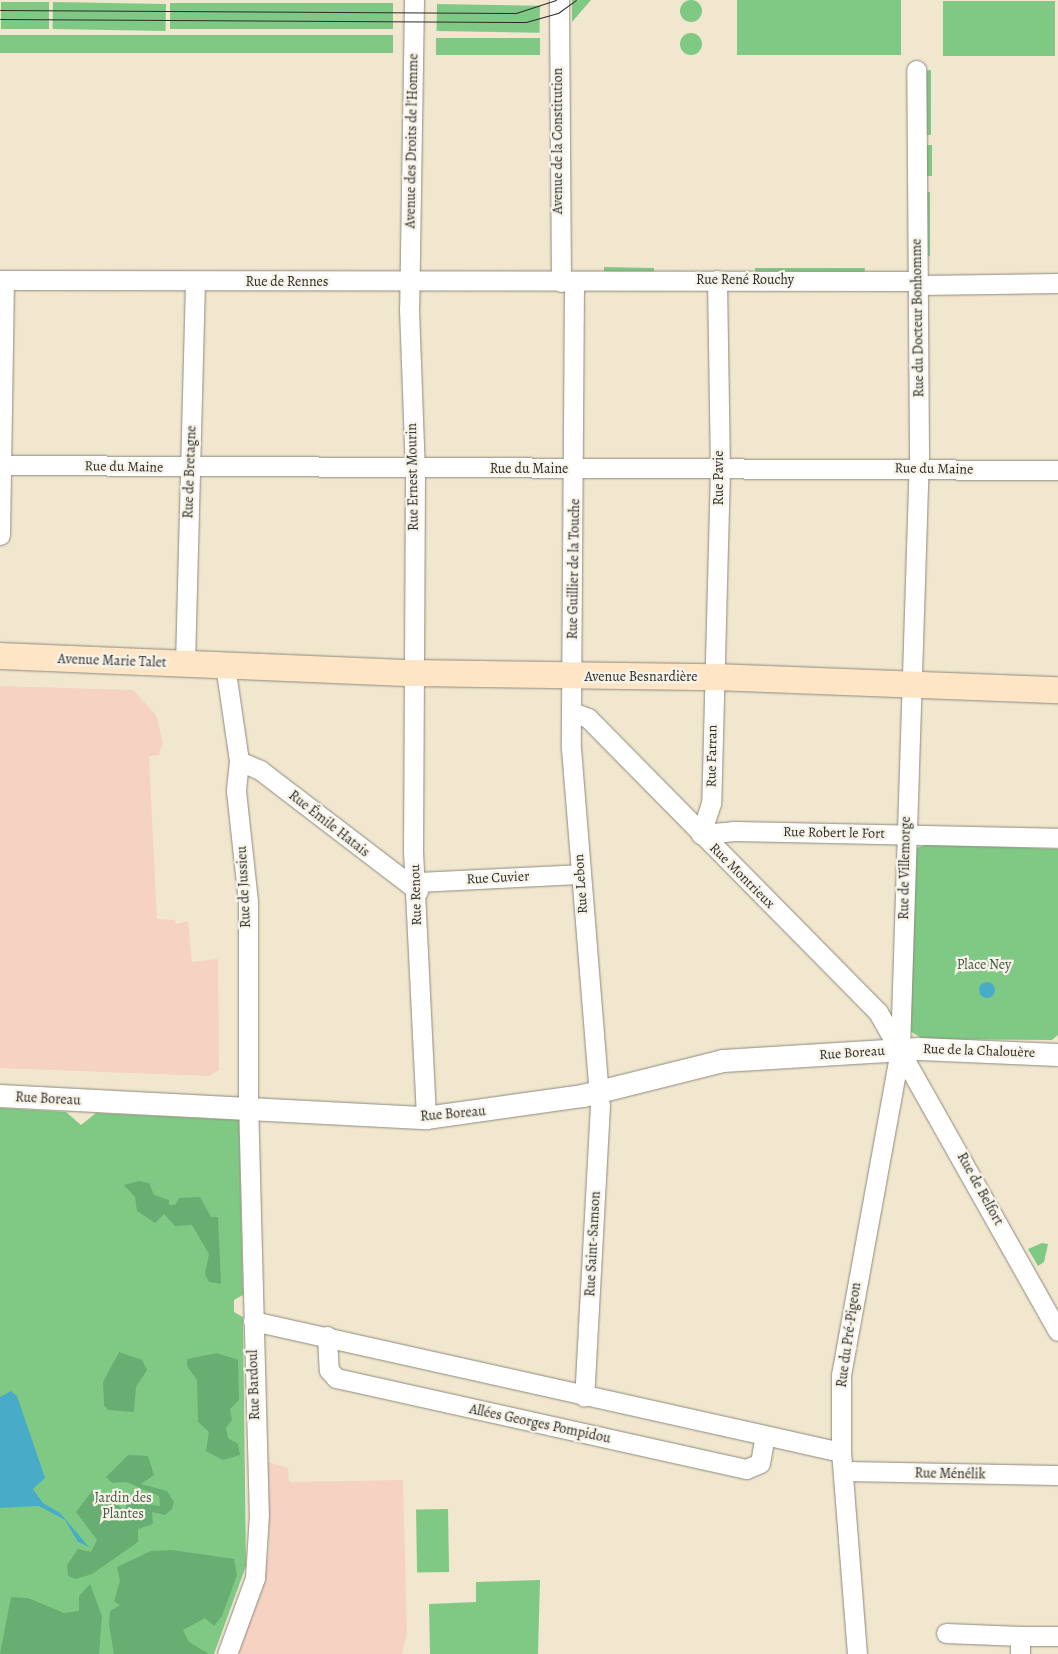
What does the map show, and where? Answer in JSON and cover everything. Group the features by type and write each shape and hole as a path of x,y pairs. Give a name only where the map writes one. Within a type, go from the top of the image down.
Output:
{"main road":[{"name":"Avenue Marie Talet","path":"0,656 225,665"},
{"name":"Avenue Besnardière","path":"225,665 412,673 715,677 910,686 1058,690"}],"street":[{"name":"Avenue des Droits de l'Homme","path":"411,282 414,0"},
{"name":"Avenue de la Constitution","path":"559,0 567,282"},
{"name":"Rue du Docteur Bonhomme","path":"910,686 915,469 919,454 916,70"},
{"name":"Rue de Rennes","path":"2,280 567,282"},
{"path":"0,535 2,280"},
{"name":"Rue René Rouchy","path":"567,282 717,280 1058,283"},
{"name":"Rue Pavie","path":"715,677 720,469 717,280"},
{"name":"Rue de Bretagne","path":"185,663 195,281"},
{"name":"Rue Ernest Mourin","path":"411,282 414,468 412,673"},
{"name":"Rue Guillier de la Touche","path":"567,282 575,469 572,676"},
{"name":"Rue du Maine","path":"1,465 189,468 1058,470"},
{"name":"Rue de Jussieu","path":"225,665 239,761 236,791 248,901 250,1110"},
{"name":"Rue Renou","path":"412,673 413,851 418,886 426,1118"},
{"name":"Rue Lebon","path":"572,676 579,874 597,1091"},
{"name":"Rue Farran","path":"701,834 711,803 715,677"},
{"name":"Rue de Villemorge","path":"900,1050 910,686"},
{"name":"Rue Montrieux","path":"573,712 588,718 878,1012 900,1050"},
{"name":"Rue Émile Hatais","path":"239,761 260,770 418,886"},
{"name":"Rue Robert le Fort","path":"701,834 733,831 1058,838"},
{"name":"Rue Cuvier","path":"418,886 579,874"},
{"name":"Rue Boreau","path":"0,1096 426,1118 597,1091 722,1061 900,1050"},
{"name":"Rue de la Chalouère","path":"900,1050 1058,1055"},
{"name":"Rue de Belfort","path":"900,1050 1056,1321"},
{"name":"Rue du Pré-Pigeon","path":"857,1654 841,1452 843,1360 900,1050"},
{"name":"Rue Saint-Samson","path":"584,1398 597,1091"},
{"name":"Rue Bardoul","path":"227,1654 250,1592 258,1557 250,1110"},
{"path":"253,1321 328,1336 584,1398 841,1452"},
{"name":"Allées Georges Pompidou","path":"328,1336 329,1370 336,1378 746,1469 760,1464 765,1436"},
{"name":"Rue Ménélik","path":"842,1471 1058,1475"},
{"path":"946,1633 1020,1645 1058,1636"}],"shaded area":[{"path":"0,686 133,690 156,715 163,743 159,755 149,756 157,919 175,920 176,924 188,921 192,962 218,959 219,1070 209,1076 0,1068"},
{"path":"268,1462 288,1468 289,1482 403,1480 407,1634 402,1654 235,1654 262,1585 269,1551"}],"green space":[{"path":"572,0 591,0 572,22"},
{"path":"691,0 699,3 702,11 699,19 691,22 683,19 680,11 683,3"},
{"path":"737,0 901,0 901,55 737,55"},
{"path":"943,1 1055,1 1055,56 943,56"},
{"path":"1,2 49,2 49,29 1,29"},
{"path":"53,2 166,4 166,31 53,29"},
{"path":"170,3 393,3 393,29 170,29"},
{"path":"437,4 540,6 540,33 437,31"},
{"path":"691,33 699,36 702,44 699,52 691,55 683,52 680,44 683,36"},
{"path":"0,35 393,35 393,53 0,53"},
{"path":"436,38 540,38 540,55 436,55"},
{"path":"931,70 931,135 925,135 924,71"},
{"path":"924,145 932,145 932,176 924,176"},
{"path":"924,192 930,192 930,256 924,256"},
{"path":"604,267 654,268 654,273 604,273"},
{"path":"755,268 865,268 864,274 755,273"},
{"name":"Place Ney","path":"928,844 1058,849 1058,1035 1052,1040 923,1039 910,1031 916,848"},
{"name":"Jardin des Plantes","path":"0,1108 66,1112 81,1125 96,1113 239,1120 243,1295 234,1300 234,1312 243,1317 246,1566 214,1654 0,1654"},
{"path":"139,1181 149,1183 154,1195 169,1200 169,1205 175,1205 179,1198 200,1197 211,1217 218,1217 221,1284 209,1282 205,1274 209,1254 192,1225 175,1226 164,1214 155,1223 137,1211 135,1197 124,1185"},
{"path":"1042,1243 1048,1244 1044,1262 1038,1266 1028,1249"},
{"path":"119,1352 142,1360 147,1370 136,1387 134,1412 108,1410 104,1405 103,1382"},
{"path":"217,1353 238,1360 239,1400 230,1409 232,1420 226,1428 228,1438 238,1444 240,1455 223,1460 206,1451 209,1432 198,1422 197,1380 187,1366 187,1359"},
{"path":"128,1455 148,1456 154,1475 141,1484 167,1491 174,1502 172,1509 165,1515 152,1512 153,1524 138,1529 138,1542 92,1574 76,1579 68,1576 67,1565 78,1549 91,1552 97,1540 76,1512 92,1491 113,1500 125,1512 127,1501 160,1506 159,1496 126,1482 112,1483 106,1477"},
{"path":"448,1509 449,1572 417,1573 416,1510"},
{"path":"172,1550 234,1559 237,1575 222,1616 214,1626 205,1618 183,1630 189,1642 209,1654 114,1654 109,1625 110,1611 120,1605 114,1601 120,1581 117,1567 151,1551"},
{"path":"540,1580 538,1654 430,1654 429,1604 476,1602 476,1582"},
{"path":"90,1584 102,1616 99,1654 0,1654 11,1597 28,1598 64,1613 79,1611 79,1596"}],"water":[{"path":"987,982 995,990 987,998 979,990"},
{"path":"11,1391 17,1396 45,1478 33,1489 43,1503 60,1513 89,1547 78,1542 65,1520 39,1506 0,1508 0,1397"}],"tram line":[{"path":"0,10 516,13 556,0"},
{"path":"0,19 526,22 558,13 576,0"}]}
